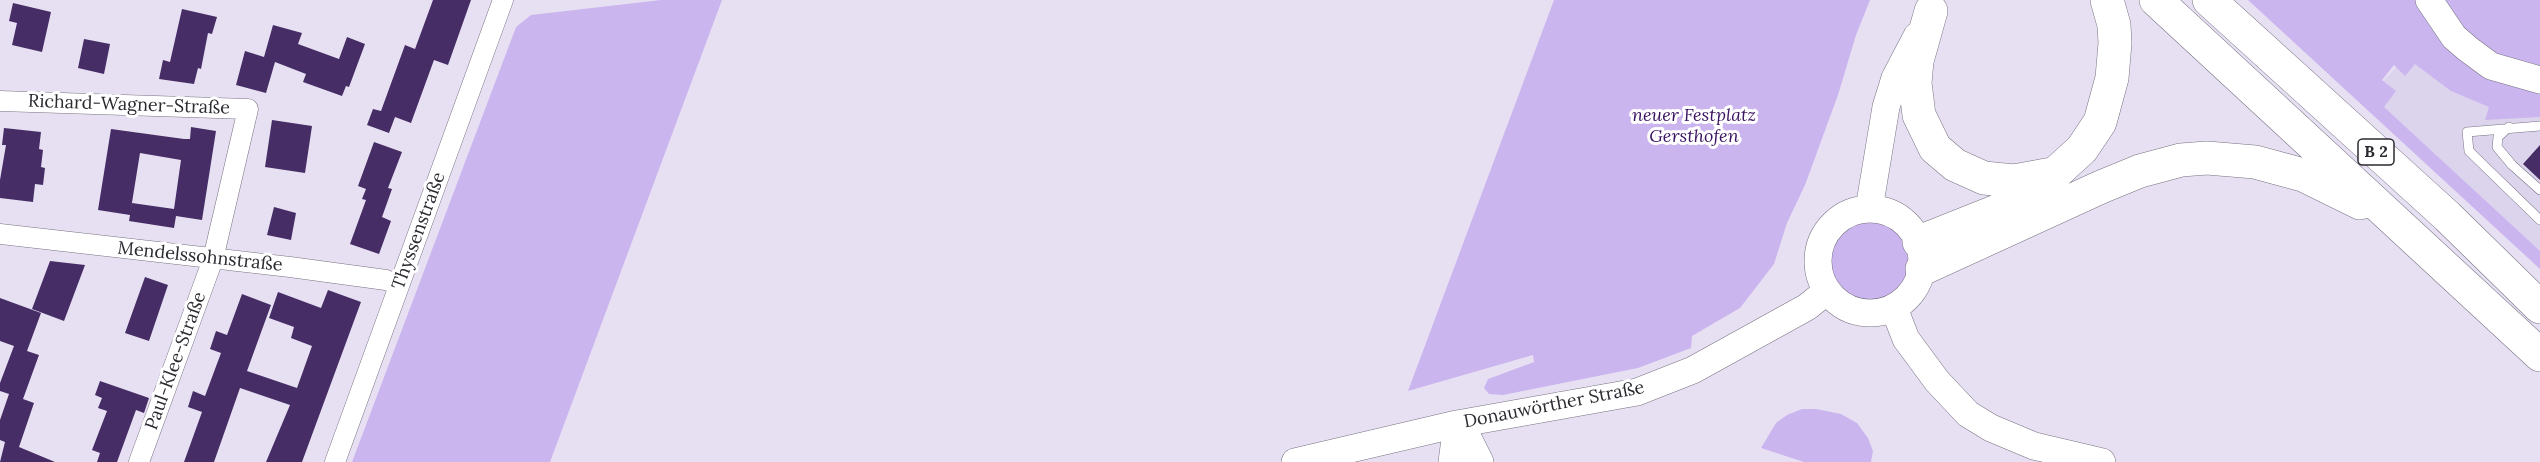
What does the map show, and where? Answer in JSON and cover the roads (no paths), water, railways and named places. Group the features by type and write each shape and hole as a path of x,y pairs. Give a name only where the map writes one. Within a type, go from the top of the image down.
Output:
{"highway":[{"path":"1920,256 2017,203 2057,173 2091,137 2100,122 2109,95 2115,43 2114,25 2107,0"},
{"name":"B 2","path":"2156,0 2540,355"},
{"name":"B 2","path":"2209,0 2438,208 2540,307"},
{"path":"1935,6 1917,61 1915,83 1918,116 1935,148 1955,165 1984,178 2014,181 2057,173"},
{"path":"1920,256 2140,171 2181,160 2230,159 2278,168 2318,182 2393,220"}],"main road":[{"path":"2429,0 2454,37 2491,66 2540,80"},
{"path":"1869,209 1880,136 1892,88 1905,54 1935,6"},
{"path":"1869,209 1887,212 1903,220 1920,256 1920,278 1911,294 1894,308 1872,314 1854,311 1838,302 1827,291 1819,272 1818,263 1824,236 1843,217 1869,209"},
{"name":"Donauwörther Straße","path":"1295,462 1457,424 1636,392 1693,370 1807,307 1827,291"},
{"path":"1894,308 1906,339 1937,381 1968,414 1991,429 2034,446 2102,462"},
{"path":"1452,462 1457,424"},
{"path":"1457,424 1470,442 1480,462"}],"street":[{"name":"Thyssenstraße","path":"334,462 503,0"},
{"name":"Richard-Wagner-Straße","path":"0,101 248,109 213,259"},
{"name":"Mendelssohnstraße","path":"0,234 386,280 399,285"},
{"name":"Paul-Klee-Straße","path":"139,462 213,259"}],"lane":[{"path":"2540,126 2467,132 2469,151 2540,220"},
{"path":"2509,128 2498,137 2497,147 2512,165 2540,190"}],"park label":[{"name":"neuer Festplatz Gersthofen","path":"1694,126"}]}
